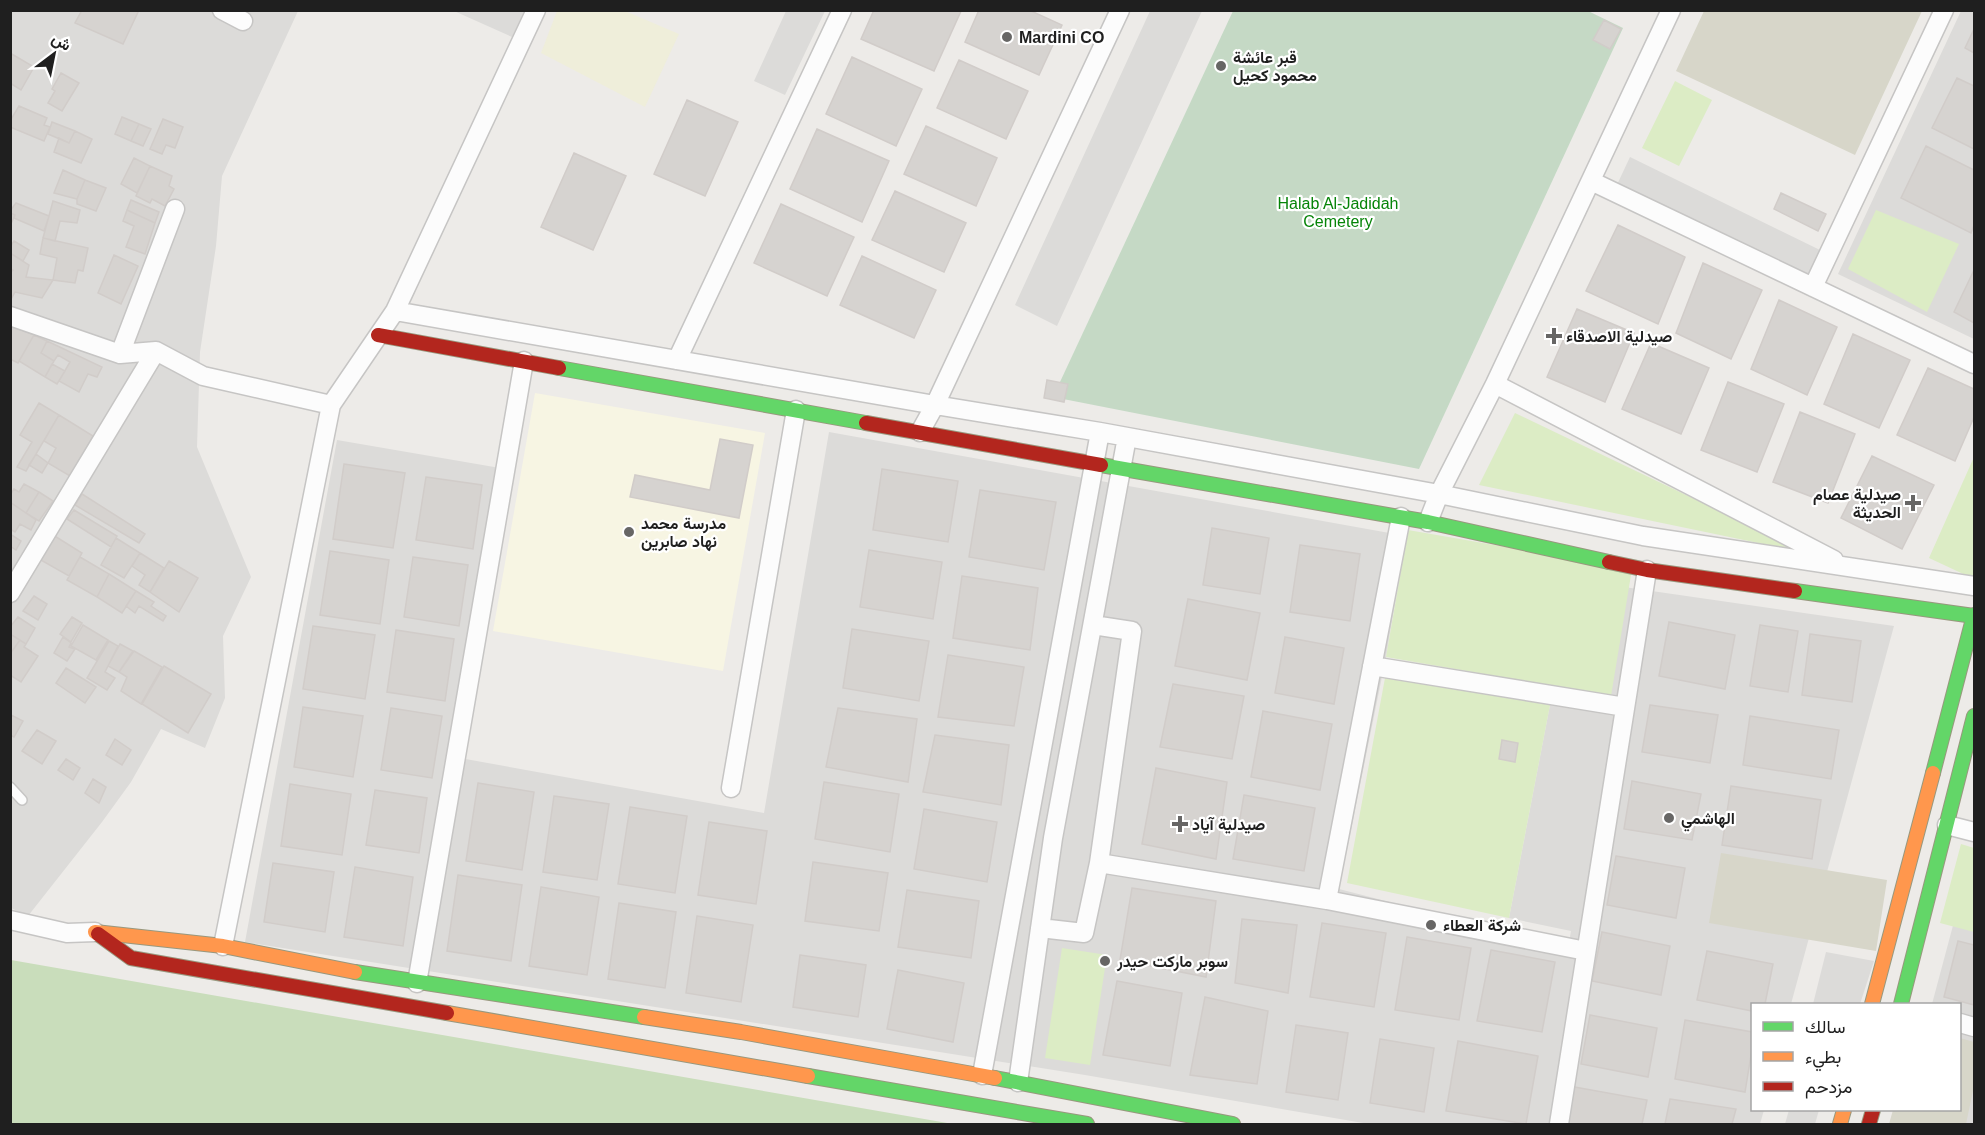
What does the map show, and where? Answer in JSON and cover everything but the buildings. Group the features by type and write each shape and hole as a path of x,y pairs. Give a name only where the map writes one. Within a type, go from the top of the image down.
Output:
{"street":[{"path":"222,10 243,21"},
{"path":"223,946 331,405 395,311 536,10"},
{"path":"677,360 842,10"},
{"path":"920,432 935,405 1120,10"},
{"path":"1813,287 1944,10"},
{"path":"1428,522 1439,494 1495,384 1591,181 1668,12"},
{"path":"1591,181 1974,364"},
{"path":"120,354 175,209"},
{"path":"395,311 1100,432 1439,494 1643,536 1974,586"},
{"path":"10,316 120,354 156,351 203,376 331,405"},
{"path":"378,335 1401,517 1647,570 1974,616 1873,1003"},
{"path":"10,593 156,351"},
{"path":"417,983 524,361"},
{"path":"1495,384 1847,567"},
{"path":"730,788 796,410"},
{"path":"982,1075 1100,432"},
{"path":"1018,1082 1053,838 1127,437"},
{"path":"1327,900 1401,517"},
{"path":"1558,1125 1647,570"},
{"path":"1040,928 1084,933 1099,863 1132,631 1093,625"},
{"path":"1372,666 1625,707"},
{"path":"1902,1003 1974,716"},
{"path":"1947,825 1974,832"},
{"path":"1026,833 1053,838"},
{"path":"1099,863 1327,900 1586,951"},
{"path":"10,920 67,933 95,932 223,946 417,983 741,1032 982,1075 1233,1125"},
{"path":"95,932 131,958 1087,1125"}],"lane":[{"path":"10,787 22,800"}],"shaded area":[{"path":"1704,10 1922,11 1855,155 1676,71"},
{"path":"11,11 298,11 222,176 216,246 200,352 197,447 251,577 223,636 225,698 205,748 161,729 131,782 28,916 11,908"},
{"path":"454,11 524,11 512,37"},
{"path":"786,11 825,11 785,95 754,81"},
{"path":"1150,11 1202,11 1057,326 1015,305"},
{"path":"1961,11 1974,11 1974,339 1838,274"},
{"path":"1630,157 1820,250 1805,282 1615,189"},
{"name":"مدرسة محمد نهاد صابرين","path":"535,393 765,433 723,671 493,631"},
{"path":"829,432 1406,536 1386,657 1339,889 1568,948 1571,931 1509,918 1550,705 1605,712 1624,587 1894,626 1791,1003 1751,1003 1751,1111 1764,1111 1760,1124 1369,1124 1085,1075 245,942 337,440 500,468 449,756 764,813"},
{"path":"1974,847 1974,1124 1900,1124 1961,1111 1961,1003 1932,1003"},
{"path":"1721,853 1887,880 1876,951 1709,923"},
{"path":"1826,952 1874,961 1860,1003 1813,1003"},
{"path":"1961,1038 1974,1042 1974,1086 1966,1124 1889,1124 1893,1111 1961,1111"},
{"path":"1789,1111 1819,1111 1815,1124 1785,1124"}],"green space":[{"name":"Halab Al-Jadidah Cemetery","path":"1586,10 1623,28 1419,469 1053,397 1233,11"},
{"path":"557,11 625,11 679,34 645,107 541,53"},
{"path":"1675,81 1712,100 1679,166 1642,148"},
{"path":"1876,210 1959,244 1927,312 1848,269"},
{"path":"1515,413 1807,553 1479,485"},
{"path":"1974,457 1974,579 1929,558"},
{"path":"1408,530 1632,569 1611,696 1386,657"},
{"path":"1385,678 1550,705 1509,918 1347,883"},
{"path":"1961,844 1974,848 1974,932 1940,923"},
{"path":"1062,948 1107,955 1090,1065 1045,1058"},
{"path":"11,960 953,1124 11,1124"}],"traffic: fast":[{"path":"559,368 866,423"},
{"path":"1101,465 1428,522 1609,562"},
{"path":"1795,591 1974,616"},
{"path":"1933,773 1974,615"},
{"path":"1901,1003 1974,716"},
{"path":"355,972 644,1017"},
{"path":"808,1076 1087,1124"},
{"path":"995,1078 1233,1124"}],"traffic: slow":[{"path":"1872,1003 1933,773"},
{"path":"95,932 223,946 355,972"},
{"path":"447,1013 808,1076"},
{"path":"644,1017 741,1032 995,1078"},
{"path":"1840,1124 1844,1111"}],"traffic: jam":[{"path":"378,335 559,368"},
{"path":"866,423 1101,465"},
{"path":"1609,562 1647,570 1795,591"},
{"path":"98,934 131,958 447,1013"},
{"path":"1869,1124 1873,1111"}],"place":[{"name":"Mardini CO","path":"1007,37"},
{"name":"قبر عائشة محمود كحيل","path":"1221,66"},
{"name":"صيدلية الاصدقاء","path":"1554,336"},
{"name":"صيدلية عصام الحديثة","path":"1913,503"},
{"name":"مدرسة محمد نهاد صابرين","path":"629,532"},
{"name":"الهاشمي","path":"1669,818"},
{"name":"صيدلية آياد","path":"1180,824"},
{"name":"شركة العطاء","path":"1431,925"},
{"name":"سوبر ماركت حيدر","path":"1105,961"}]}
